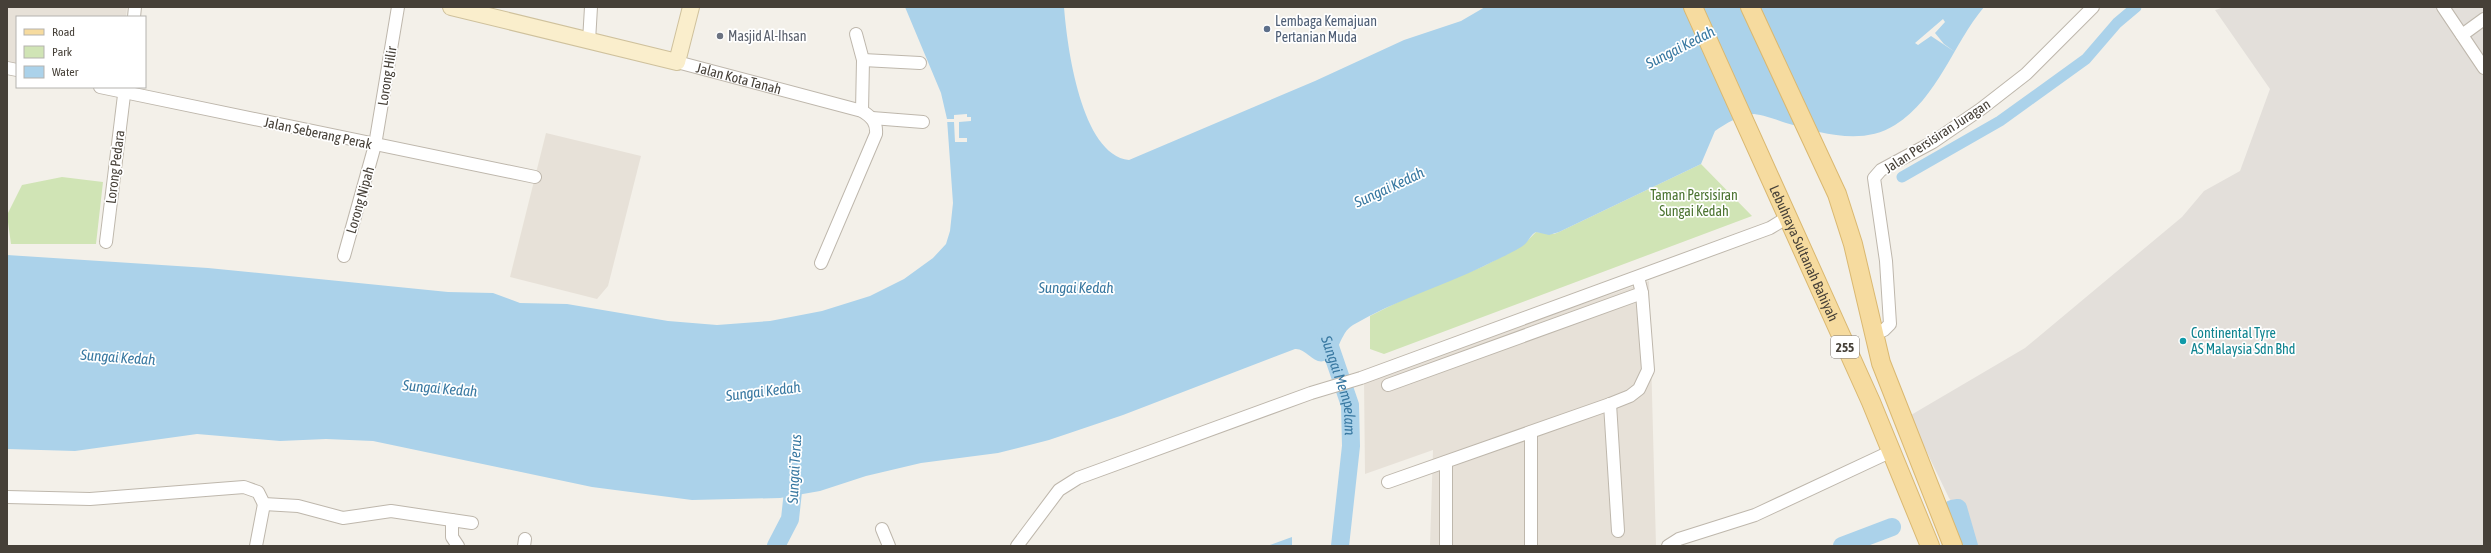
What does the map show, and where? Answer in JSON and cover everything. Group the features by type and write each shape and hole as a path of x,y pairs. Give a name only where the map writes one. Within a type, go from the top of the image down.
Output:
{"main road":[{"name":"Lebuhraya Sultanah Bahiyah","path":"1693,7 1776,189 1892,451 1929,545"},
{"name":"255","path":"1750,7 1828,171 1848,226 1874,335 1893,393 1951,542"}],"street":[{"name":"Lorong Hilir","path":"376,144 398,7"},
{"name":"Jalan Kota Tanah","path":"451,7 677,62 867,114 923,122"},
{"path":"589,41 591,7"},
{"path":"677,62 691,7"},
{"name":"Jalan Persisiran Juragan","path":"1874,335 1884,330 1890,324 1886,261 1874,178 1881,170 1933,142 1981,109 2026,74 2093,7"},
{"path":"2443,7 2484,68"},
{"path":"2462,35 2484,19"},
{"path":"821,263 876,134 875,123 867,114 863,60 856,34"},
{"path":"863,60 920,63"},
{"name":"Jalan Seberang Perak","path":"108,88 125,90 535,177"},
{"name":"Lorong Pedara","path":"106,242 125,90"},
{"name":"Lorong Nipah","path":"344,256 376,144"},
{"path":"1017,546 1059,490 1068,483 1638,277 1770,228 1788,217"},
{"path":"1388,482 1610,404 1630,396 1639,389 1645,380 1648,370 1642,293 1638,277"},
{"path":"1388,385 1642,293"},
{"path":"1610,404 1618,531"},
{"path":"1531,432 1531,546"},
{"path":"1668,546 1679,539 1756,515 1892,451"},
{"path":"1446,462 1446,546"},
{"path":"7,497 90,499 244,487 258,492 264,504 256,546"},
{"path":"264,504 298,506 343,518 391,511 472,523"},
{"path":"452,520 452,537 458,546"},
{"path":"882,529 889,546"}],"shaded area":[{"path":"7,7 127,7 126,16 16,16 16,64 7,62"},
{"path":"2225,7 2484,7 2484,546 1978,546 1966,522 1949,498 1919,436 1911,415 2025,348 2182,217 2204,191 2240,171 2270,89 2215,10"},
{"path":"546,133 641,156 608,286 597,299 510,277"},
{"path":"1649,281 1656,546 1430,546 1433,450 1365,474 1364,380"}],"green space":[{"name":"Taman Persisiran Sungai Kedah","path":"1701,164 1752,216 1384,354 1370,349 1370,316 1404,299 1484,266 1523,245 1536,232 1554,234 1559,232"},
{"path":"62,177 103,182 96,244 11,244 7,215 22,185"}],"water":[{"name":"Sungai Kedah","path":"905,7 1064,7 1073,71 1088,120 1099,139 1113,154 1129,160 1315,81 1404,40 1461,21 1485,7 1984,7 1963,37 1934,86 1923,100 1910,114 1895,125 1882,131 1869,135 1841,136 1827,134 1766,116 1749,114 1728,123 1715,131 1701,164 1559,232 1549,235 1536,232 1524,245 1505,256 1468,274 1369,316 1348,329 1337,350 1324,361 1316,360 1303,351 1295,349 1123,415 1049,440 998,453 921,463 866,476 820,491 780,498 692,500 592,487 373,441 326,439 280,441 197,434 75,451 7,449 7,255 208,268 448,292 493,293 520,303 567,304 668,321 717,325 770,321 822,311 870,296 904,279 933,258 946,244 950,231 953,203 947,119 941,93"},
{"path":"1292,537 1292,546 1267,546"}],"pier":[{"path":"1943,19 1945,22 1935,33 1944,44 1955,52 1931,36 1918,45 1915,43"},
{"path":"967,114 967,117 971,117 971,121 959,122 959,138 967,138 967,142 955,142 954,122 947,122 947,119 954,119 954,115"}],"waterway":[{"path":"1902,177 2000,121 2086,59 2117,23 2136,7"},
{"name":"Sungai Mempelam","path":"1325,332 1350,405 1351,446 1340,546"},
{"name":"Sungai Terus","path":"776,546 790,519 795,473"},
{"name":"Sungai Mempelam","path":"1952,509 1958,508 1969,546"},
{"name":"Sungai Mempelam","path":"1842,546 1892,527"}],"place":[{"name":"Lembaga Kemajuan Pertanian Muda","path":"1267,29"},
{"name":"Masjid Al-Ihsan","path":"720,36"},
{"name":"Continental Tyre AS Malaysia Sdn Bhd","path":"2183,341"}]}
